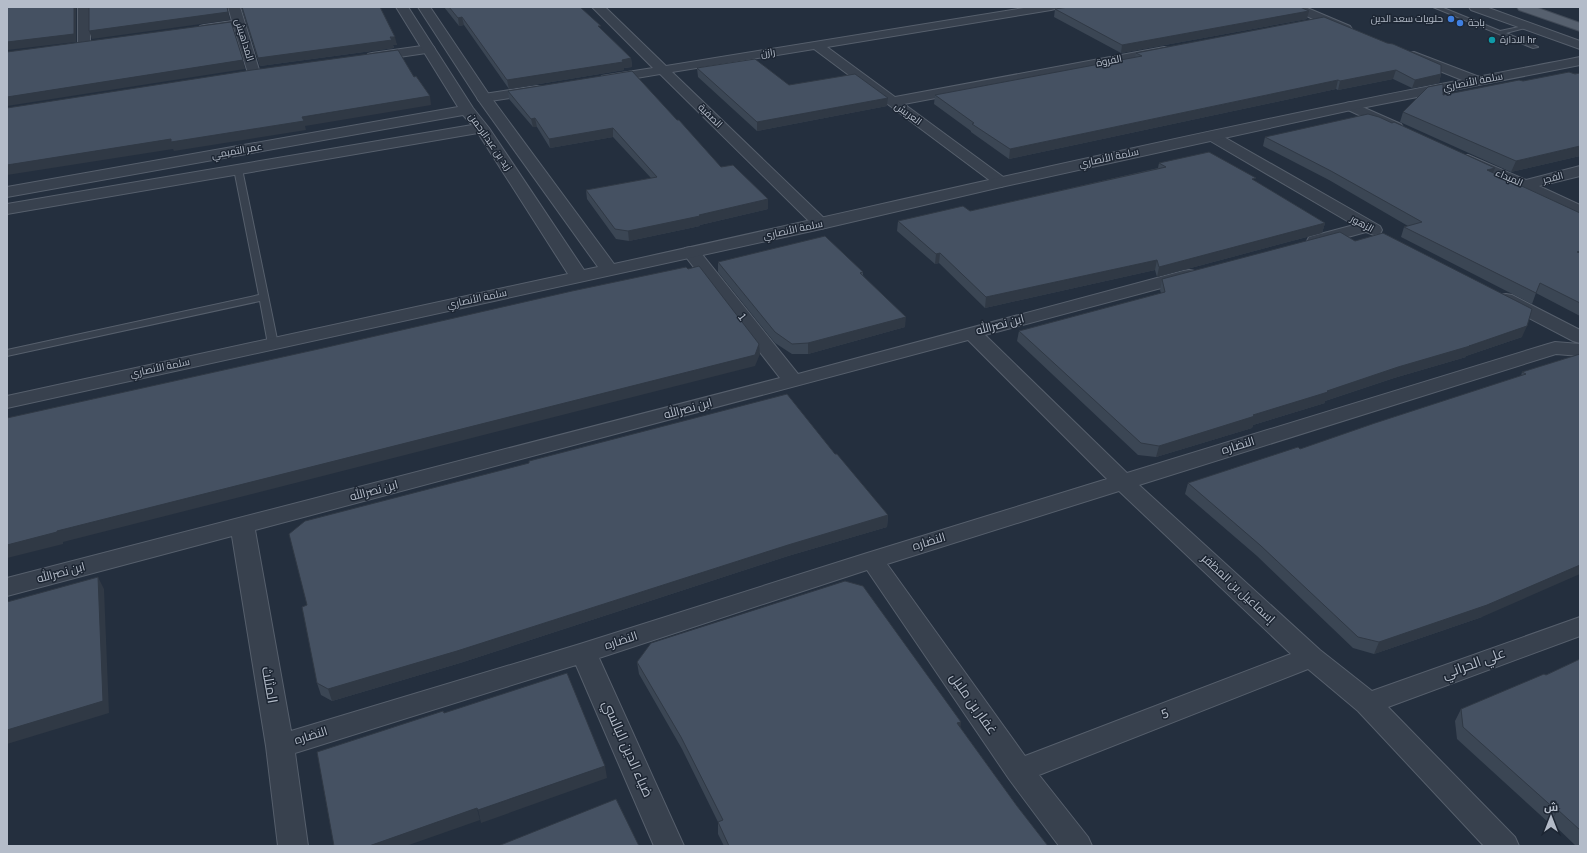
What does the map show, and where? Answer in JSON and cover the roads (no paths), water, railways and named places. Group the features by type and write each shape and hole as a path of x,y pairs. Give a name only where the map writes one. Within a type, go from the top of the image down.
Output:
{"main road":[{"path":"1523,7 1580,27"}],"street":[{"path":"69,47 88,44 84,7"},
{"name":"المداهيش","path":"234,7 254,73"},
{"name":"زيد بن عبدالرحمن","path":"402,7 467,110 482,128 579,277"},
{"name":"زيد بن عبدالرحمن","path":"424,7 484,98 609,270"},
{"name":"الصفية","path":"598,7 821,224"},
{"path":"984,7 999,16"},
{"name":"رازن","path":"593,81 1050,7"},
{"path":"1295,7 1354,32"},
{"path":"1475,7 1580,45"},
{"path":"1302,25 1325,20"},
{"path":"194,30 239,24"},
{"name":"العريش","path":"816,45 1001,182"},
{"path":"357,59 429,48"},
{"name":"الفروة","path":"892,102 1178,48"},
{"path":"1405,52 1478,81"},
{"name":"سلمة الأنصاري","path":"7,402 821,224 1001,182 1212,136 1351,106 1580,61"},
{"path":"239,76 270,71"},
{"path":"484,98 546,88"},
{"path":"1351,106 1409,133"},
{"name":"عمر التميمي","path":"7,192 467,110"},
{"path":"438,116 447,134"},
{"path":"7,209 482,128"},
{"name":"الزهور","path":"1212,136 1388,238"},
{"name":"المبداء","path":"1453,152 1580,211"},
{"name":"الفجر","path":"1525,186 1580,170"},
{"path":"1298,245 1367,227"},
{"name":"1","path":"691,252 793,381"},
{"name":"ابن نصرالله","path":"7,587 793,381 1207,270"},
{"path":"1495,293 1580,337"},
{"name":"إسماعيل بن المظفر","path":"972,333 1122,482 1311,657 1368,703 1504,846"},
{"name":"النضاره","path":"280,746 584,653 872,560 1555,348 1580,350"},
{"name":"المثلث","path":"242,525 280,746 293,846"},
{"name":"غفار بن مليل","path":"872,560 1019,771 1077,846"},
{"name":"علي الحراني","path":"1368,703 1580,626"},
{"name":"ضياء الدين البالسي","path":"584,653 669,846"},
{"name":"5","path":"1019,771 1311,657"}],"lane":[{"path":"1436,7 1535,47"},
{"path":"1498,33 1528,26"},
{"path":"238,169 273,344"},
{"path":"7,353 264,297"}],"place":[{"name":"حلويات سعد الدين","path":"1451,19"},
{"name":"باجة","path":"1460,23"},
{"name":"الادارة hr","path":"1492,40"}]}
